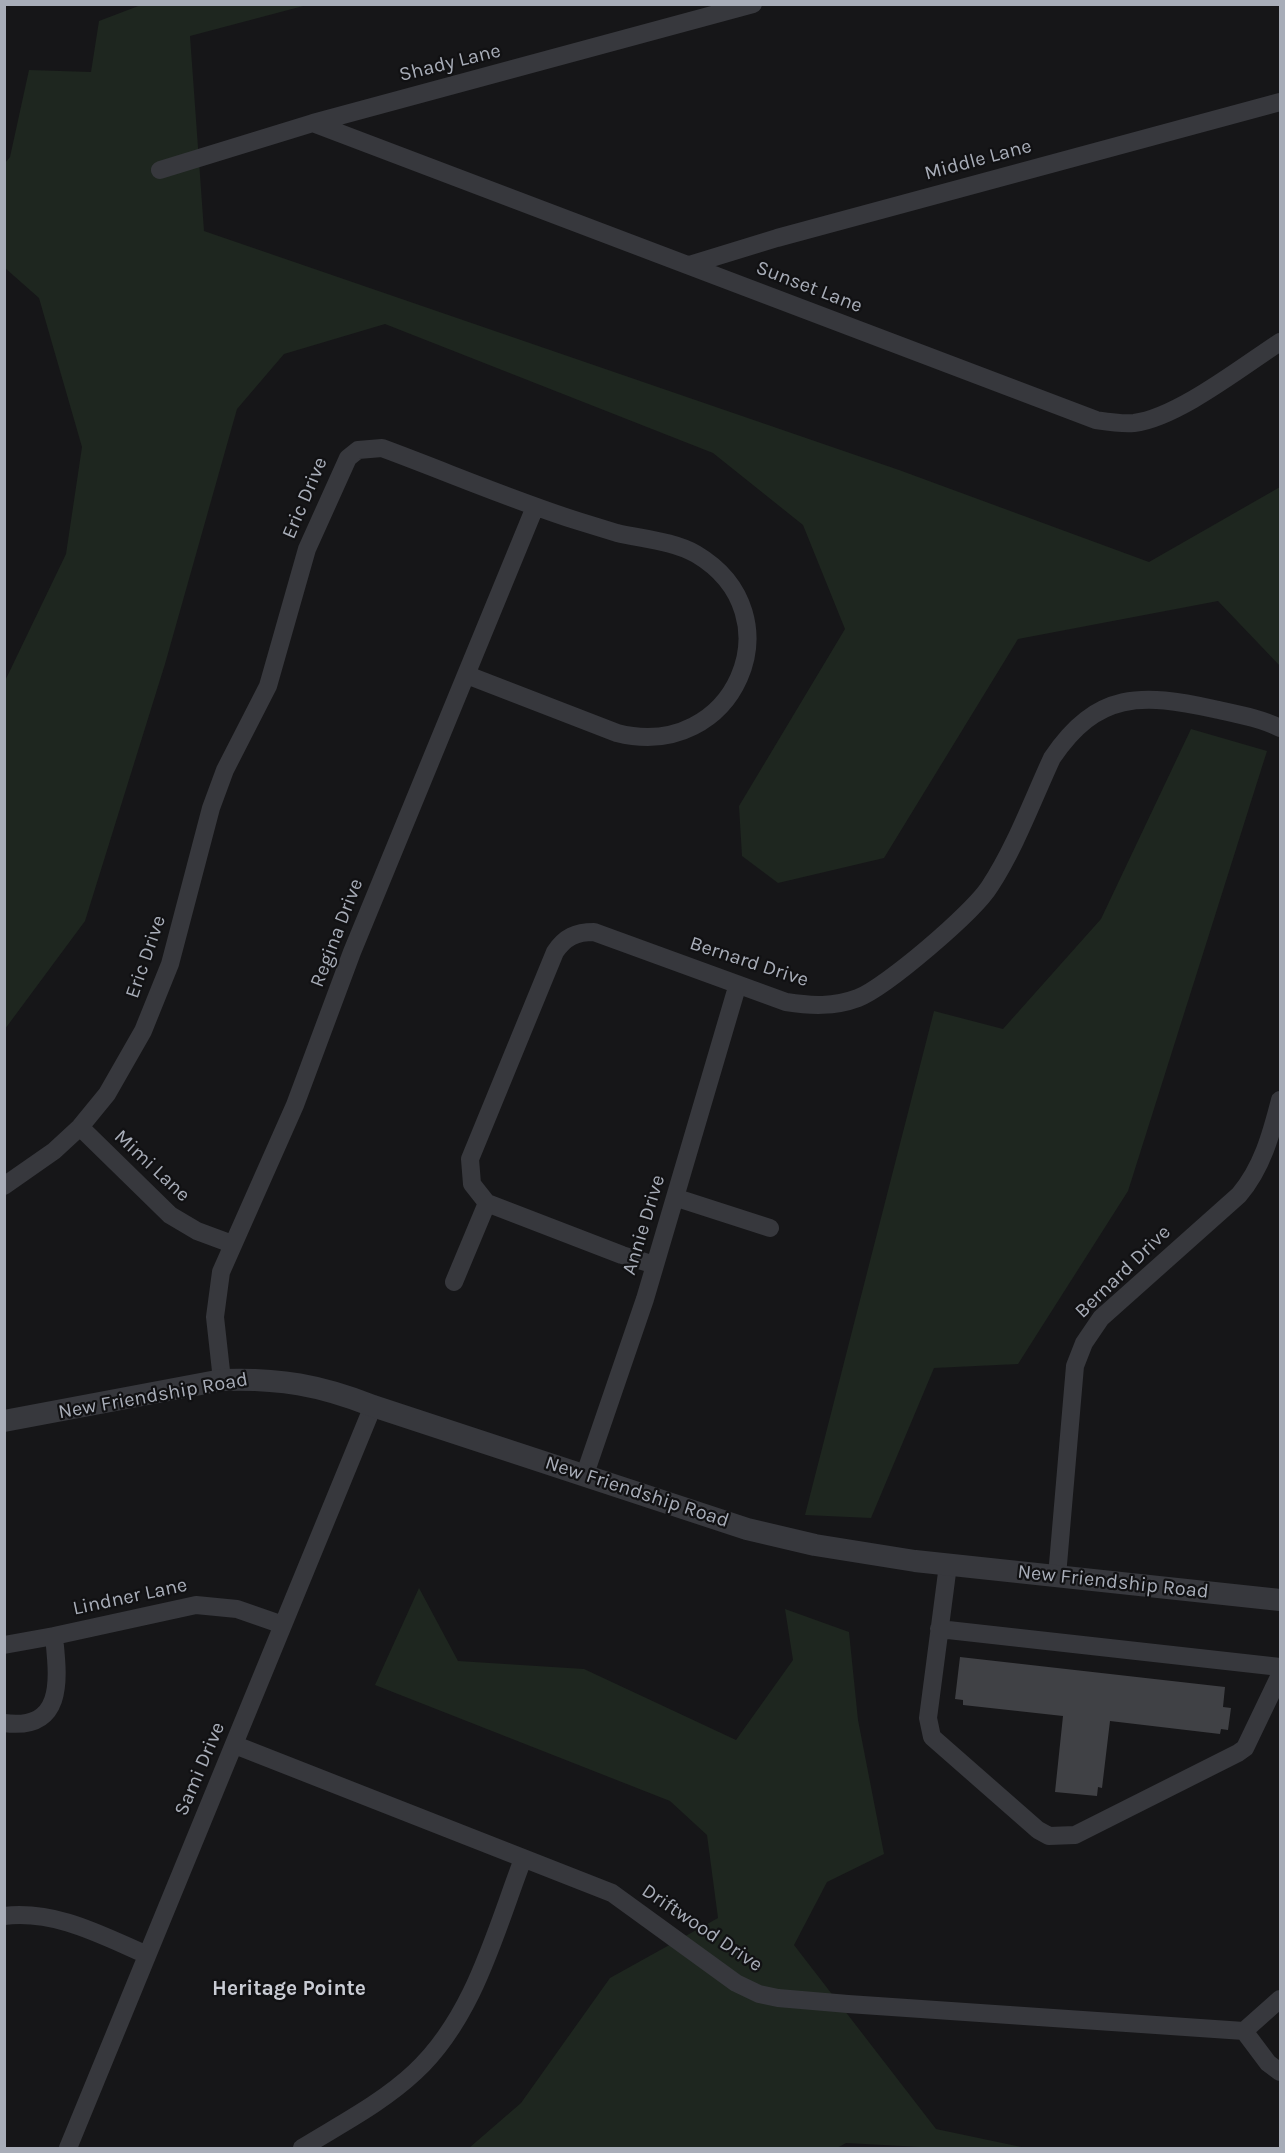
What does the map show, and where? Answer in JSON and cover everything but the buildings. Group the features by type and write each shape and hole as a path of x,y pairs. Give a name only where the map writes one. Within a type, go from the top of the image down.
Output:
{"street":[{"name":"Shady Lane","path":"160,170 313,123 753,4"},
{"name":"Middle Lane","path":"689,265 777,238 1281,102"},
{"name":"Sunset Lane","path":"313,123 1064,409 1110,423 1136,423 1167,412 1281,342"},
{"name":"Eric Drive","path":"4,1186 47,1156 80,1127 122,1071 160,992 183,919 211,808 225,770 268,686 308,549 348,458 358,450 382,448 535,507 617,533 676,546 695,554 712,566 726,581 738,599 744,616 747,635 743,671 726,701 698,725 662,738 642,738 617,733 467,675"},
{"name":"Regina Drive","path":"222,1380 215,1304 221,1272 295,1105 352,952 535,507"},
{"name":"Bernard Drive","path":"487,1203 472,1184 470,1159 555,952 568,938 582,932 594,932 737,987 786,1002 813,1006 837,1004 858,998 884,984 985,894 1052,758 1064,741 1081,724 1107,707 1132,700 1171,699 1246,716 1281,728"},
{"name":"Annie Drive","path":"585,1474 677,1198 737,987"},
{"name":"Bernard Drive","path":"1057,1576 1073,1380 1084,1343 1101,1318 1239,1195 1252,1179 1259,1167 1281,1100"},
{"name":"Mimi Lane","path":"80,1127 170,1215 197,1231 232,1244"},
{"path":"677,1198 770,1228"},
{"path":"454,1281 487,1203 622,1256 655,1266"},
{"name":"New Friendship Road","path":"4,1421 222,1380 258,1378 301,1383 334,1390 373,1406 757,1531 847,1551 948,1565 1281,1600"},
{"name":"Sami Drive","path":"68,2148 373,1406"},
{"path":"948,1565 928,1718 932,1737 1038,1830 1049,1836 1075,1835 1239,1753 1245,1748 1281,1675"},
{"name":"Lindner Lane","path":"4,1645 196,1605 237,1609 283,1625"},
{"path":"939,1629 1281,1667"},
{"name":"Lindner Lane","path":"4,1723 27,1723 45,1713 52,1703 58,1676 54,1636"},
{"name":"Driftwood Drive","path":"235,1746 612,1893 736,1983 759,1994 778,1998 848,2004 1244,2031"},
{"path":"302,2148 394,2090 434,2052 453,2025 473,1989 523,1858"},
{"path":"4,1916 35,1914 58,1918 147,1955"},
{"path":"1281,1999 1244,2031 1268,2063 1281,2072"}],"shaded area":[{"path":"141,5 307,5 190,36 204,231 899,470 1149,562 1280,487 1280,666 1218,601 1018,639 884,858 778,883 742,856 739,806 845,629 803,525 713,453 385,324 284,354 237,409 165,664 85,921 5,1029 4,683 66,554 82,447 39,298 5,268 5,163 10,157 29,70 91,72 99,21"},
{"path":"1191,729 1267,751 1128,1191 1018,1364 934,1368 871,1518 805,1515 934,1011 1003,1029 1101,919"},
{"path":"419,1588 458,1661 584,1669 736,1740 793,1660 785,1609 849,1632 858,1720 884,1854 827,1882 794,1945 936,2129 1026,2148 939,2148 846,2143 837,2148 469,2148 521,2103 610,1978 718,1918 707,1835 670,1801 375,1685"}],"district":[{"name":"Heritage Pointe","path":"289,1989"}]}
